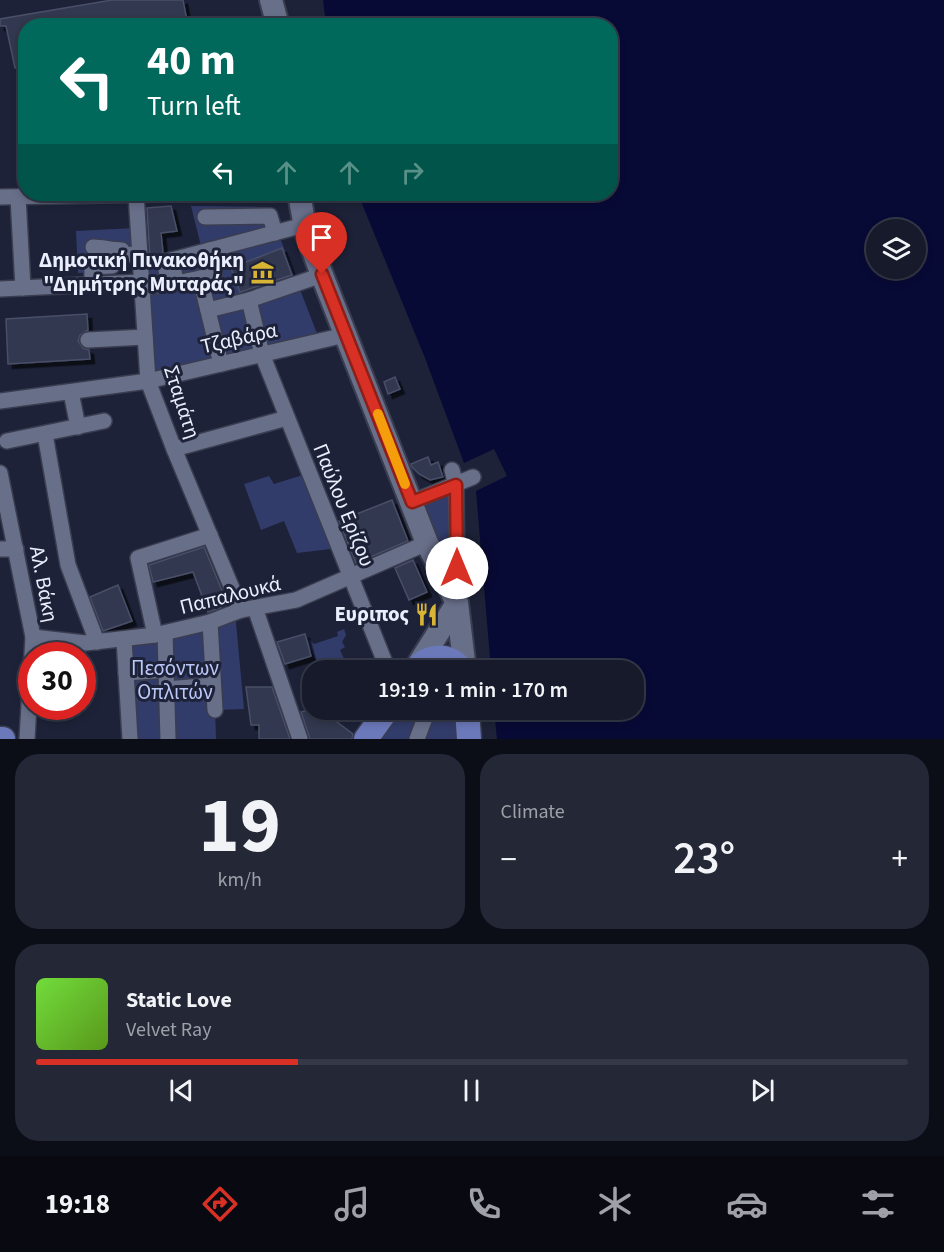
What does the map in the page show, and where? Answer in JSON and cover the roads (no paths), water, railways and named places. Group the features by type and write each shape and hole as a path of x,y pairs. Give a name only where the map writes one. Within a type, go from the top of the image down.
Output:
{"main road":[{"path":"428,660 441,657 449,660"},
{"path":"366,739 380,720"},
{"path":"468,720 469,739"}],"street":[{"path":"271,0 276,18"},
{"path":"0,197 18,196"},
{"path":"18,201 23,288"},
{"name":"Σταμάτη","path":"136,201 148,381 210,535 248,609 300,739"},
{"path":"300,201 304,225 322,274 352,344 427,543 457,603"},
{"path":"205,217 270,216 275,233"},
{"path":"0,289 92,284 168,284 165,261 304,225"},
{"path":"92,284 92,249 105,247 111,250 140,251"},
{"path":"172,260 176,283 215,275 209,250"},
{"path":"92,267 112,266 111,255 140,251"},
{"path":"208,310 249,300 322,274"},
{"path":"200,278 221,364"},
{"name":"Παύλου Ερίζου","path":"249,300 262,354 384,660"},
{"path":"88,340 145,337"},
{"name":"Τζαβάρα","path":"0,401 148,381 262,354 352,344"},
{"path":"71,392 78,427"},
{"path":"174,449 287,418"},
{"path":"7,441 104,421"},
{"path":"45,434 68,565 97,642"},
{"path":"452,470 456,485 457,603 462,660"},
{"name":"Αλ. Βάκη","path":"0,473 33,637 27,739"},
{"path":"412,502 473,477"},
{"path":"168,739 166,670 160,634 138,558 210,535"},
{"name":"Παπαλουκά","path":"33,637 85,643 160,634 210,622 248,609 296,600 427,543"},
{"path":"0,549 16,549"},
{"path":"422,660 457,603"},
{"path":"210,622 215,710"},
{"path":"124,639 130,739"},
{"path":"126,673 166,670"},
{"path":"167,688 213,685"},
{"path":"418,734 424,720"}],"place":[{"name":"Δημοτική Πινακοθήκη \"Δημήτρης Μυταράς\"","path":"262,272"},
{"name":"Ευριπος","path":"427,614"}],"park label":[{"name":"Πεσόντων Οπλιτών","path":"175,680"}]}
